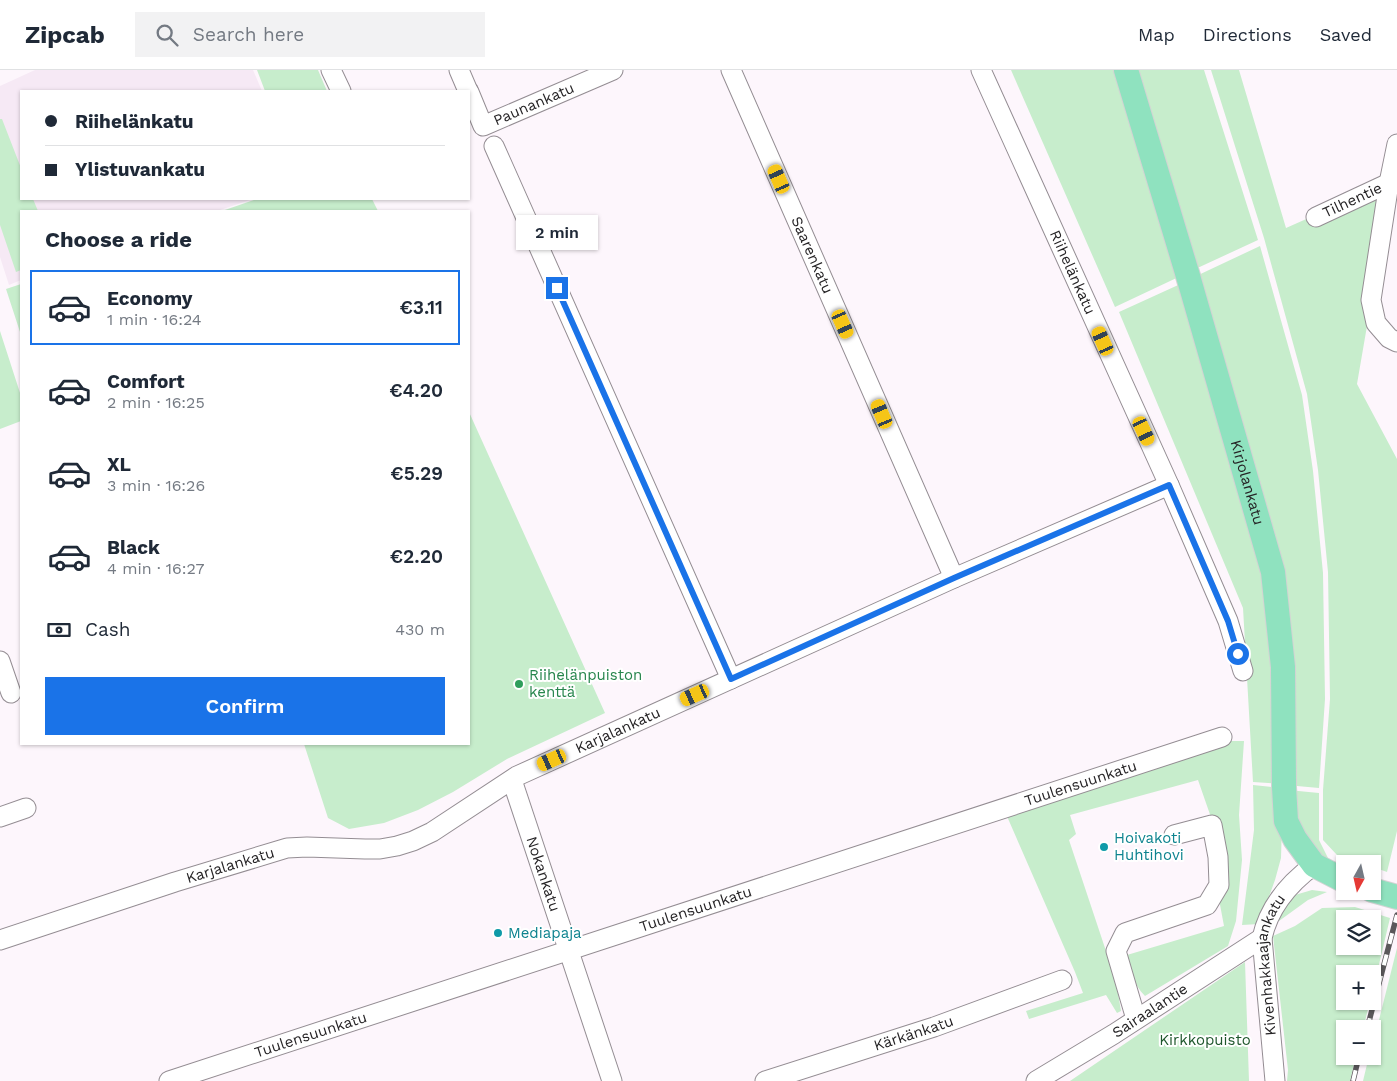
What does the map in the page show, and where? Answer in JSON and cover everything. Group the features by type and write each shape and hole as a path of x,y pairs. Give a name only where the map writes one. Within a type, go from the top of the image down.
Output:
{"main road":[{"name":"Kirjolankatu","path":"1126,70 1188,276 1273,572 1283,667 1286,821 1295,839 1314,865 1336,876"}],"street":[{"path":"332,70 341,90"},
{"path":"459,70 466,90"},
{"name":"Paunankatu","path":"470,99 484,126 613,70"},
{"name":"Saarenkatu","path":"731,70 954,578"},
{"name":"Riihelänkatu","path":"981,70 1169,485 1228,621 1243,671"},
{"path":"1397,144 1370,300 1376,323 1389,338 1397,342"},
{"path":"494,146 731,679"},
{"name":"Tilhentie","path":"1316,217 1389,183"},
{"name":"Karjalankatu","path":"0,940 175,882 286,848 307,846 372,849 397,846 413,841 432,832 517,776 954,578 1169,485"},
{"path":"0,661 11,693"},
{"name":"Tuulensuunkatu","path":"169,1081 1222,737"},
{"name":"Nokankatu","path":"512,780 612,1081"},
{"path":"0,817 26,808"},
{"path":"1136,1019 1116,951 1125,933 1207,906 1219,885 1218,856 1212,825 1174,835"},
{"name":"Kivenhakkaajankatu","path":"1274,1081 1262,938 1271,914 1285,892 1296,878 1314,865"},
{"name":"Sairaalantie","path":"1036,1081 1262,938"},
{"name":"Kärkänkatu","path":"765,1081 934,1027 1062,980"}],"shaded area":[{"path":"35,70 253,70 262,90 20,90 20,200 250,200 220,210 20,210 20,280 9,285 0,257 0,86"}],"green space":[{"path":"257,70 318,70 327,90 265,90"},
{"path":"1011,70 1123,70 1185,274 1115,307"},
{"path":"1130,70 1204,70 1258,240 1191,271"},
{"path":"1211,70 1239,70 1286,228 1392,181 1357,384 1397,459 1397,831 1387,872 1381,870 1381,855 1337,855 1323,840 1323,790 1330,699 1328,572 1318,470 1307,394 1264,238"},
{"path":"0,119 2,119 20,165 20,200 33,200 38,210 20,210 20,270 16,272 0,225"},
{"path":"254,200 372,200 378,210 225,210"},
{"path":"1260,246 1302,395 1313,471 1323,573 1325,699 1319,788 1286,785 1287,662 1192,278"},
{"path":"1187,281 1270,573 1282,784 1253,782 1243,608 1119,312"},
{"path":"20,284 20,332 6,289"},
{"path":"0,331 20,393 20,421 0,429"},
{"path":"470,414 605,713 507,759 453,792 418,810 384,823 349,829 328,818 304,745 470,745"},
{"path":"1226,741 1244,741 1239,815 1242,860 1236,921 1228,946 1145,996 1135,982 1127,955 1224,926 1218,894 1222,849 1198,780 1070,815 1076,834 1069,840 1116,981 1121,1011 1117,1013 1106,995 1029,1019 1026,1011 1083,993 1006,814"},
{"path":"1253,785 1283,788 1281,858 1259,924 1242,925 1254,830"},
{"path":"1288,790 1319,793 1319,840 1328,858 1311,853 1300,838"},
{"path":"1312,890 1327,892 1308,900 1279,921 1276,919 1283,904 1295,895"},
{"path":"1355,907 1365,910 1336,910 1336,955 1381,955 1381,915 1390,918 1379,965 1336,965 1336,1010 1368,1010 1365,1020 1336,1020 1336,1065 1354,1065 1350,1081 1287,1081 1288,1070 1273,936 1295,926 1322,908"},
{"path":"1397,948 1397,1081 1363,1081 1367,1065 1381,1065 1381,1020 1379,1020"},
{"name":"Kirkkopuisto","path":"1245,962 1249,1081 1070,1081"}],"railway":[{"path":"1369,1020 1397,915"},
{"path":"1353,1081 1357,1065"}],"place":[{"name":"Riihelänpuiston kenttä","path":"519,684"},
{"name":"Hoivakoti Huhtihovi","path":"1104,847"},
{"name":"Mediapaja","path":"498,933"}],"route":[{"path":"557,288 731,679 954,578 1169,485 1228,621 1238,654"}]}
